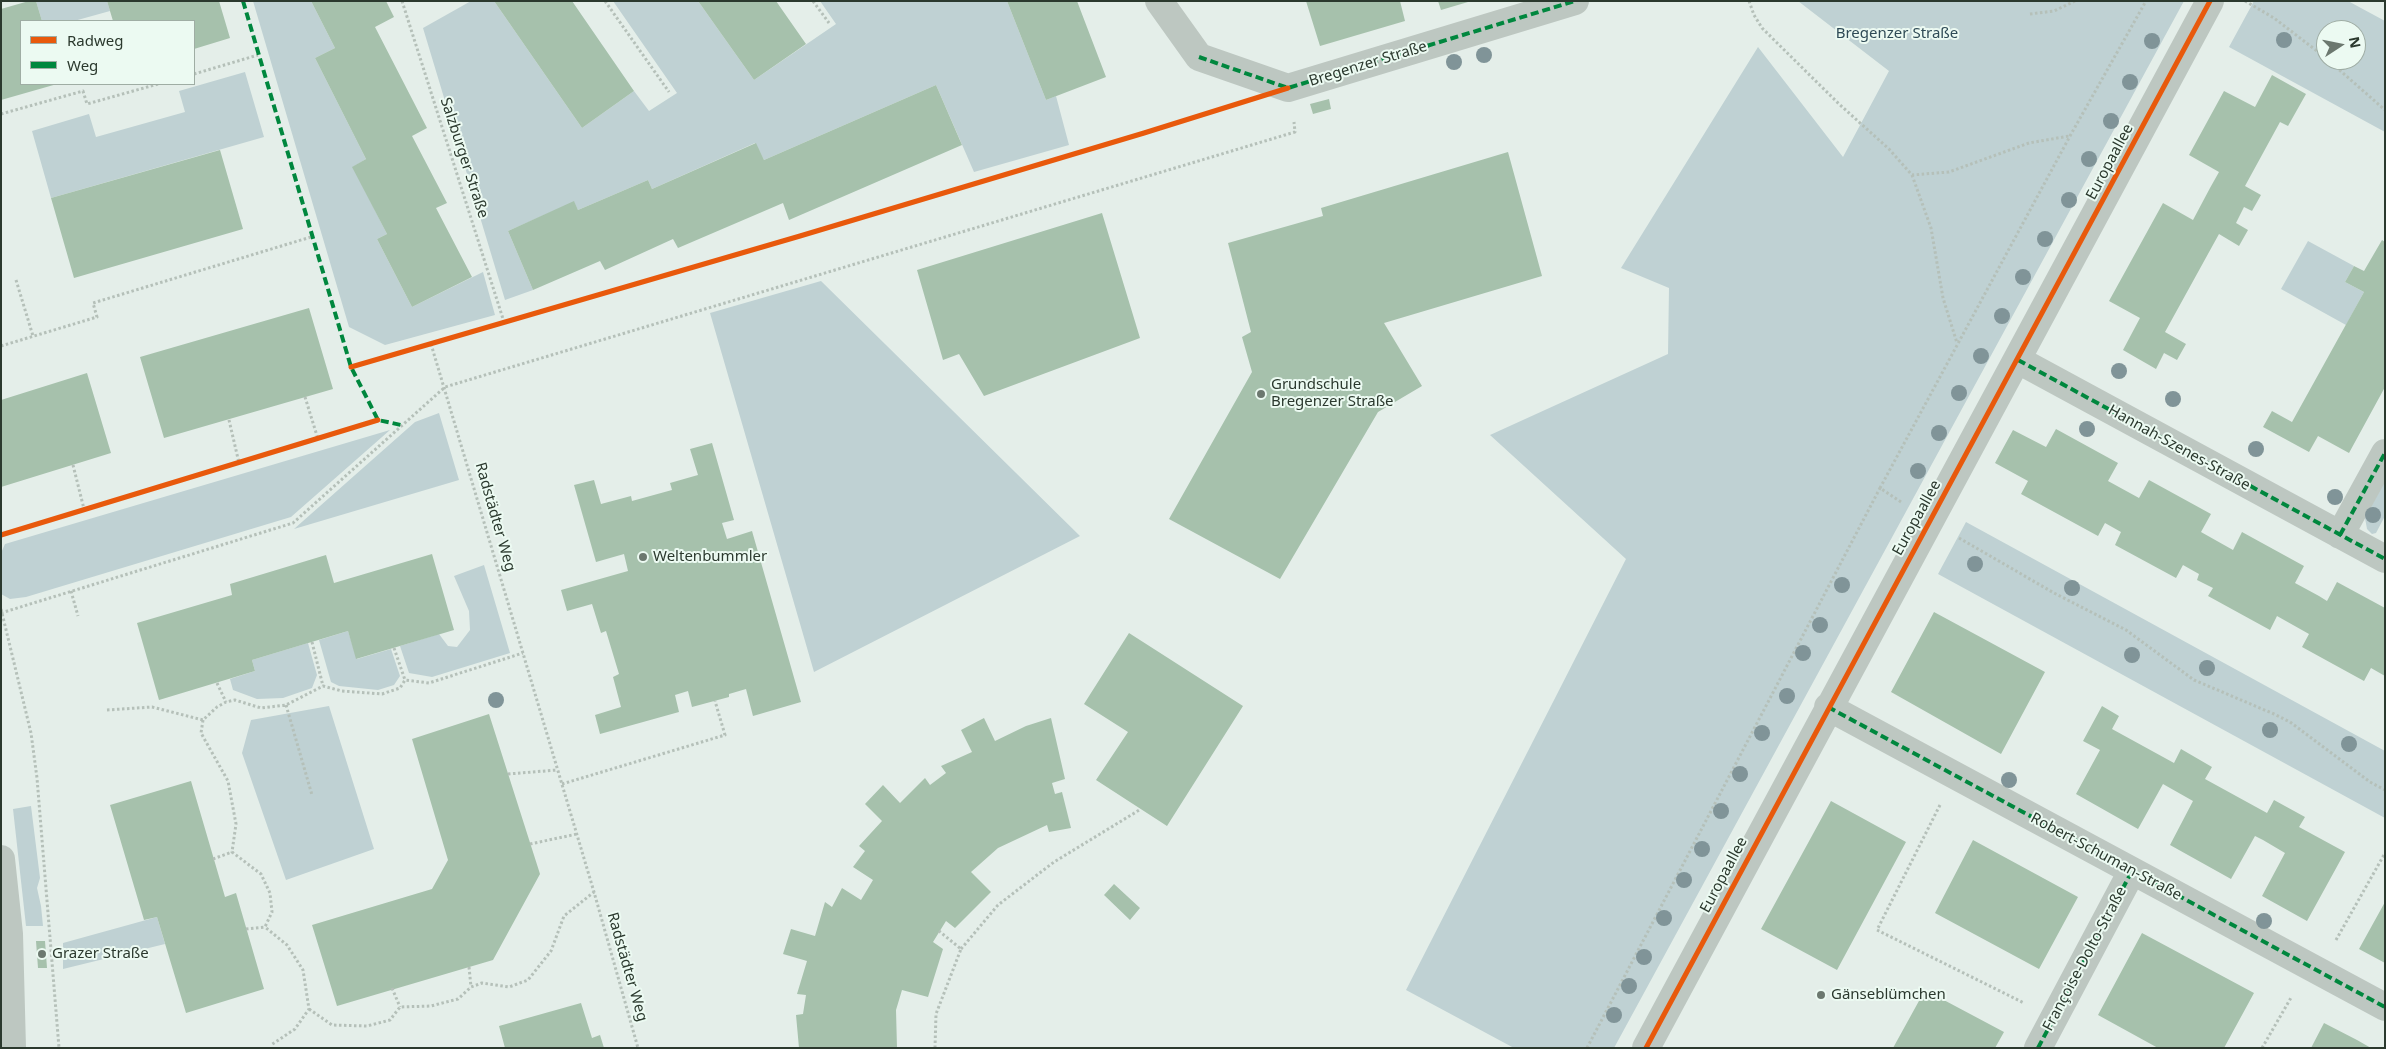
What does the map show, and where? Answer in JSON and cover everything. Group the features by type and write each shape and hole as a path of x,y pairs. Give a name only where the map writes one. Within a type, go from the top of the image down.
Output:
{"street":[{"name":"Bregenzer Straße","path":"1159,1 1199,57 1288,88 1575,1"},
{"name":"Europaallee","path":"1646,1048 2210,1"},
{"name":"Hannah-Szenes-Straße","path":"2018,360 2385,559"},
{"path":"2340,535 2385,453"},
{"name":"Robert-Schuman-Straße","path":"1828,707 2385,1007"},
{"path":"1,859 9,934 12,1048"},
{"name":"Françoise-Dolto-Straße","path":"2038,1048 2132,871"}],"path":[{"path":"605,1 669,92"},
{"path":"813,1 829,23"},
{"path":"1749,1 1754,15 1762,28 1839,104 1889,149 1912,175 1930,228 1943,298 1957,344"},
{"path":"2030,14 2054,10 2075,1"},
{"path":"1587,1048 1880,488 2070,136 2146,1"},
{"path":"2245,1 2274,18 2316,50"},
{"path":"195,74 258,55"},
{"path":"2340,70 2385,110"},
{"path":"1,114 83,91 87,104 154,85"},
{"path":"1,613 293,522 445,387 1296,132 1288,88"},
{"path":"1912,175 1949,172 2021,145 2070,136"},
{"path":"1,346 97,317 93,303 310,237"},
{"path":"16,280 33,336"},
{"path":"305,397 318,439"},
{"path":"229,420 239,463"},
{"path":"72,465 84,510"},
{"path":"1880,488 1930,520 2054,593 2126,630 2194,680 2290,722 2370,782 2385,790"},
{"path":"71,592 78,616"},
{"path":"1,609 31,733 37,778 58,1048"},
{"path":"312,642 323,686"},
{"path":"394,648 405,680"},
{"path":"405,680 429,683 523,654"},
{"path":"232,852 236,824 228,781 201,733 203,720 217,707 235,700 261,708 286,706 323,686 356,693 382,694 400,688 405,680"},
{"path":"217,683 226,702"},
{"path":"562,784 725,735 715,701"},
{"path":"286,706 312,795"},
{"path":"107,710 152,707 203,720"},
{"path":"508,774 558,770"},
{"path":"1954,775 1877,930 2053,1018"},
{"path":"934,1048 936,1014 961,949 998,906 1054,862 1141,809"},
{"path":"530,844 577,834"},
{"path":"213,859 232,852"},
{"path":"232,852 261,874 270,893 272,912 265,927"},
{"path":"2262,1048 2314,969 2385,853"},
{"path":"400,1006 431,1006 458,999 471,987 482,983 509,987 528,980 550,951 564,916 594,892"},
{"path":"246,929 265,927 287,945 303,970 309,1009 295,1029 271,1045"},
{"path":"939,931 961,949"},
{"path":"469,967 471,987"},
{"path":"392,988 400,1006"},
{"path":"309,1009 332,1025 367,1026 390,1020 400,1006"}],"green space":[{"path":"36,1 107,1 110,11 78,20 42,20"},
{"path":"253,1 311,1 335,48 315,58 366,159 353,167 387,234 377,239 412,307 483,272 495,315 385,345 349,327"},
{"path":"471,1 494,1 582,128 634,91 649,111 677,93 613,1 698,1 754,80 836,24 820,1 1007,1 1046,100 1056,96 1069,145 974,172 936,85 764,160 755,143 652,189 648,180 578,210 574,202 508,231 533,290 505,300 423,28"},
{"path":"1798,1 2184,1 1614,1048 1514,1048 1406,990 1626,559 1490,435 1668,354 1669,288 1621,268 1758,47 1843,157 1889,71"},
{"path":"2254,1 2348,1 2385,21 2385,132 2229,47"},
{"path":"245,72 264,137 51,198 32,131 89,114 96,137 185,112 179,91"},
{"path":"2308,241 2354,266 2345,282 2364,292 2346,325 2281,289"},
{"path":"821,281 1080,536 814,672 710,313"},
{"path":"439,413 459,480 294,529 415,422"},
{"path":"390,430 291,517 26,597 10,599 1,594 1,553 5,544"},
{"path":"2385,480 2385,516 2376,533 2372,534 2367,529 2365,518"},
{"path":"1966,522 2385,751 2385,818 1938,574"},
{"path":"484,565 510,653 432,677 409,673 400,646 439,634 448,646 457,647 470,630 469,611 454,576"},
{"path":"348,631 357,659 391,649 400,676 394,685 378,690 339,686 331,682 319,640"},
{"path":"308,643 317,675 312,688 283,698 257,699 233,690 230,679 255,671 252,660"},
{"path":"329,706 374,849 286,880 242,753 251,720"},
{"path":"31,806 40,878 37,888 43,926 26,926 13,809"},
{"path":"157,917 165,944 63,969 63,943"}],"building":[{"path":"29,1 36,1 42,20 20,20 20,85 54,85 1,100 1,9"},
{"path":"107,1 219,1 230,38 195,49 195,20 113,20"},
{"path":"311,1 386,1 394,17 375,27 427,128 412,136 447,203 436,208 472,277 412,307 377,239 387,234 352,167 366,159 315,58 335,48"},
{"path":"494,1 572,1 634,91 582,128"},
{"path":"698,1 776,1 806,44 754,80"},
{"path":"1007,1 1077,1 1106,77 1046,100"},
{"path":"1306,1 1400,1 1405,21 1320,46"},
{"path":"1438,1 1468,1 1468,2 1441,10"},
{"path":"2272,75 2306,94 2288,126 2280,122 2245,186 2261,195 2252,211 2244,207 2236,223 2248,230 2239,246 2219,234 2165,332 2186,344 2177,360 2164,353 2156,369 2123,350 2140,318 2109,301 2163,203 2193,220 2219,172 2189,155 2224,91 2255,107"},
{"path":"936,85 962,145 789,220 783,203 678,248 673,239 605,270 600,261 533,290 508,231 574,201 578,210 648,180 652,189 756,143 764,160"},
{"path":"1329,99 1331,109 1313,114 1310,104"},
{"path":"220,150 243,229 74,278 51,198"},
{"name":"Grundschule Bregenzer Straße","path":"1508,152 1542,276 1384,323 1422,386 1378,412 1280,579 1169,519 1252,372 1242,337 1251,332 1228,243 1323,216 1321,208"},
{"path":"1102,213 1140,338 984,396 959,354 943,360 917,270"},
{"path":"2382,240 2385,242 2385,387 2349,453 2318,436 2309,452 2263,427 2272,411 2292,422 2364,292 2345,282 2354,266 2364,271"},
{"path":"309,308 333,389 164,438 140,357"},
{"path":"87,373 111,453 1,487 1,400"},
{"path":"2056,429 2118,463 2108,481 2139,498 2149,480 2211,514 2201,532 2233,550 2242,532 2304,566 2295,583 2327,601 2337,582 2385,608 2385,676 2371,668 2364,681 2302,647 2309,634 2277,616 2270,630 2208,596 2213,588 2197,580 2199,574 2183,565 2176,578 2115,545 2121,532 2105,523 2098,536 2021,494 2028,481 1995,463 2013,430 2046,447"},
{"path":"712,443 734,520 722,523 727,539 752,531 801,702 753,716 746,689 729,694 729,697 692,707 688,691 675,695 679,712 600,734 595,715 621,707 613,677 619,674 606,631 601,633 592,604 567,611 561,590 628,571 624,554 596,562 574,485 594,480 601,504 631,496 632,501 672,490 670,483 698,475 690,449"},
{"path":"432,554 454,630 356,659 348,631 252,660 255,671 159,700 137,623 232,595 230,584 326,555 334,583"},
{"path":"1934,612 2045,672 2001,754 1891,692"},
{"path":"1129,633 1243,706 1167,826 1096,780 1128,732 1084,704"},
{"path":"2102,706 2119,716 2112,729 2174,763 2181,749 2212,767 2205,779 2267,813 2274,800 2305,817 2299,827 2345,852 2307,921 2262,896 2285,853 2263,840 2255,836 2231,879 2170,845 2193,801 2163,784 2138,829 2076,794 2100,750 2083,741"},
{"path":"489,714 540,874 493,960 337,1006 312,925 432,889 448,860 412,739"},
{"path":"984,718 995,741 1026,726 1051,718 1065,779 1052,783 1055,794 1062,792 1071,828 1049,832 1047,825 998,848 971,872 991,892 955,928 946,921 933,942 943,949 928,997 902,990 896,1010 897,1048 799,1048 796,1015 803,1014 806,995 797,994 807,961 783,954 791,929 815,936 825,902 832,907 842,888 861,900 873,880 853,867 865,851 859,846 882,821 865,804 883,785 900,803 925,778 930,785 946,773 941,766 972,752 961,730"},
{"path":"191,781 225,897 236,893 264,989 186,1013 157,917 144,920 110,805"},
{"path":"1831,801 1906,842 1837,970 1761,929"},
{"path":"1973,840 2078,897 2039,969 1935,913"},
{"path":"1114,884 1140,908 1130,920 1104,895"},
{"path":"2385,902 2385,963 2359,949"},
{"path":"2142,933 2254,993 2224,1048 2158,1048 2098,1015"},
{"name":"Grazer Straße","path":"36,941 45,941 47,968 38,968"},
{"path":"1925,990 2004,1032 1995,1048 1893,1048"},
{"path":"581,1003 592,1038 600,1035 604,1048 505,1048 499,1026"},
{"path":"2324,1023 2357,1040 2371,1048 2311,1048"}],"marked path":[{"path":"243,1 351,367 378,420 401,425"},
{"path":"1199,57 1288,88 1575,1"},
{"path":"2018,360 2385,559"},
{"path":"2340,535 2385,453"},
{"path":"1828,707 2385,1007"},
{"path":"2038,1048 2132,871"}],"cycle path":[{"path":"1646,1048 2210,1"},
{"path":"351,367 800,236 1288,88"},
{"path":"1,535 378,420"}],"place":[{"name":"Grundschule Bregenzer Straße","path":"1261,394"},
{"name":"Weltenbummler","path":"643,557"},
{"name":"Grazer Straße","path":"42,954"},
{"name":"Gänseblümchen","path":"1821,995"}]}
